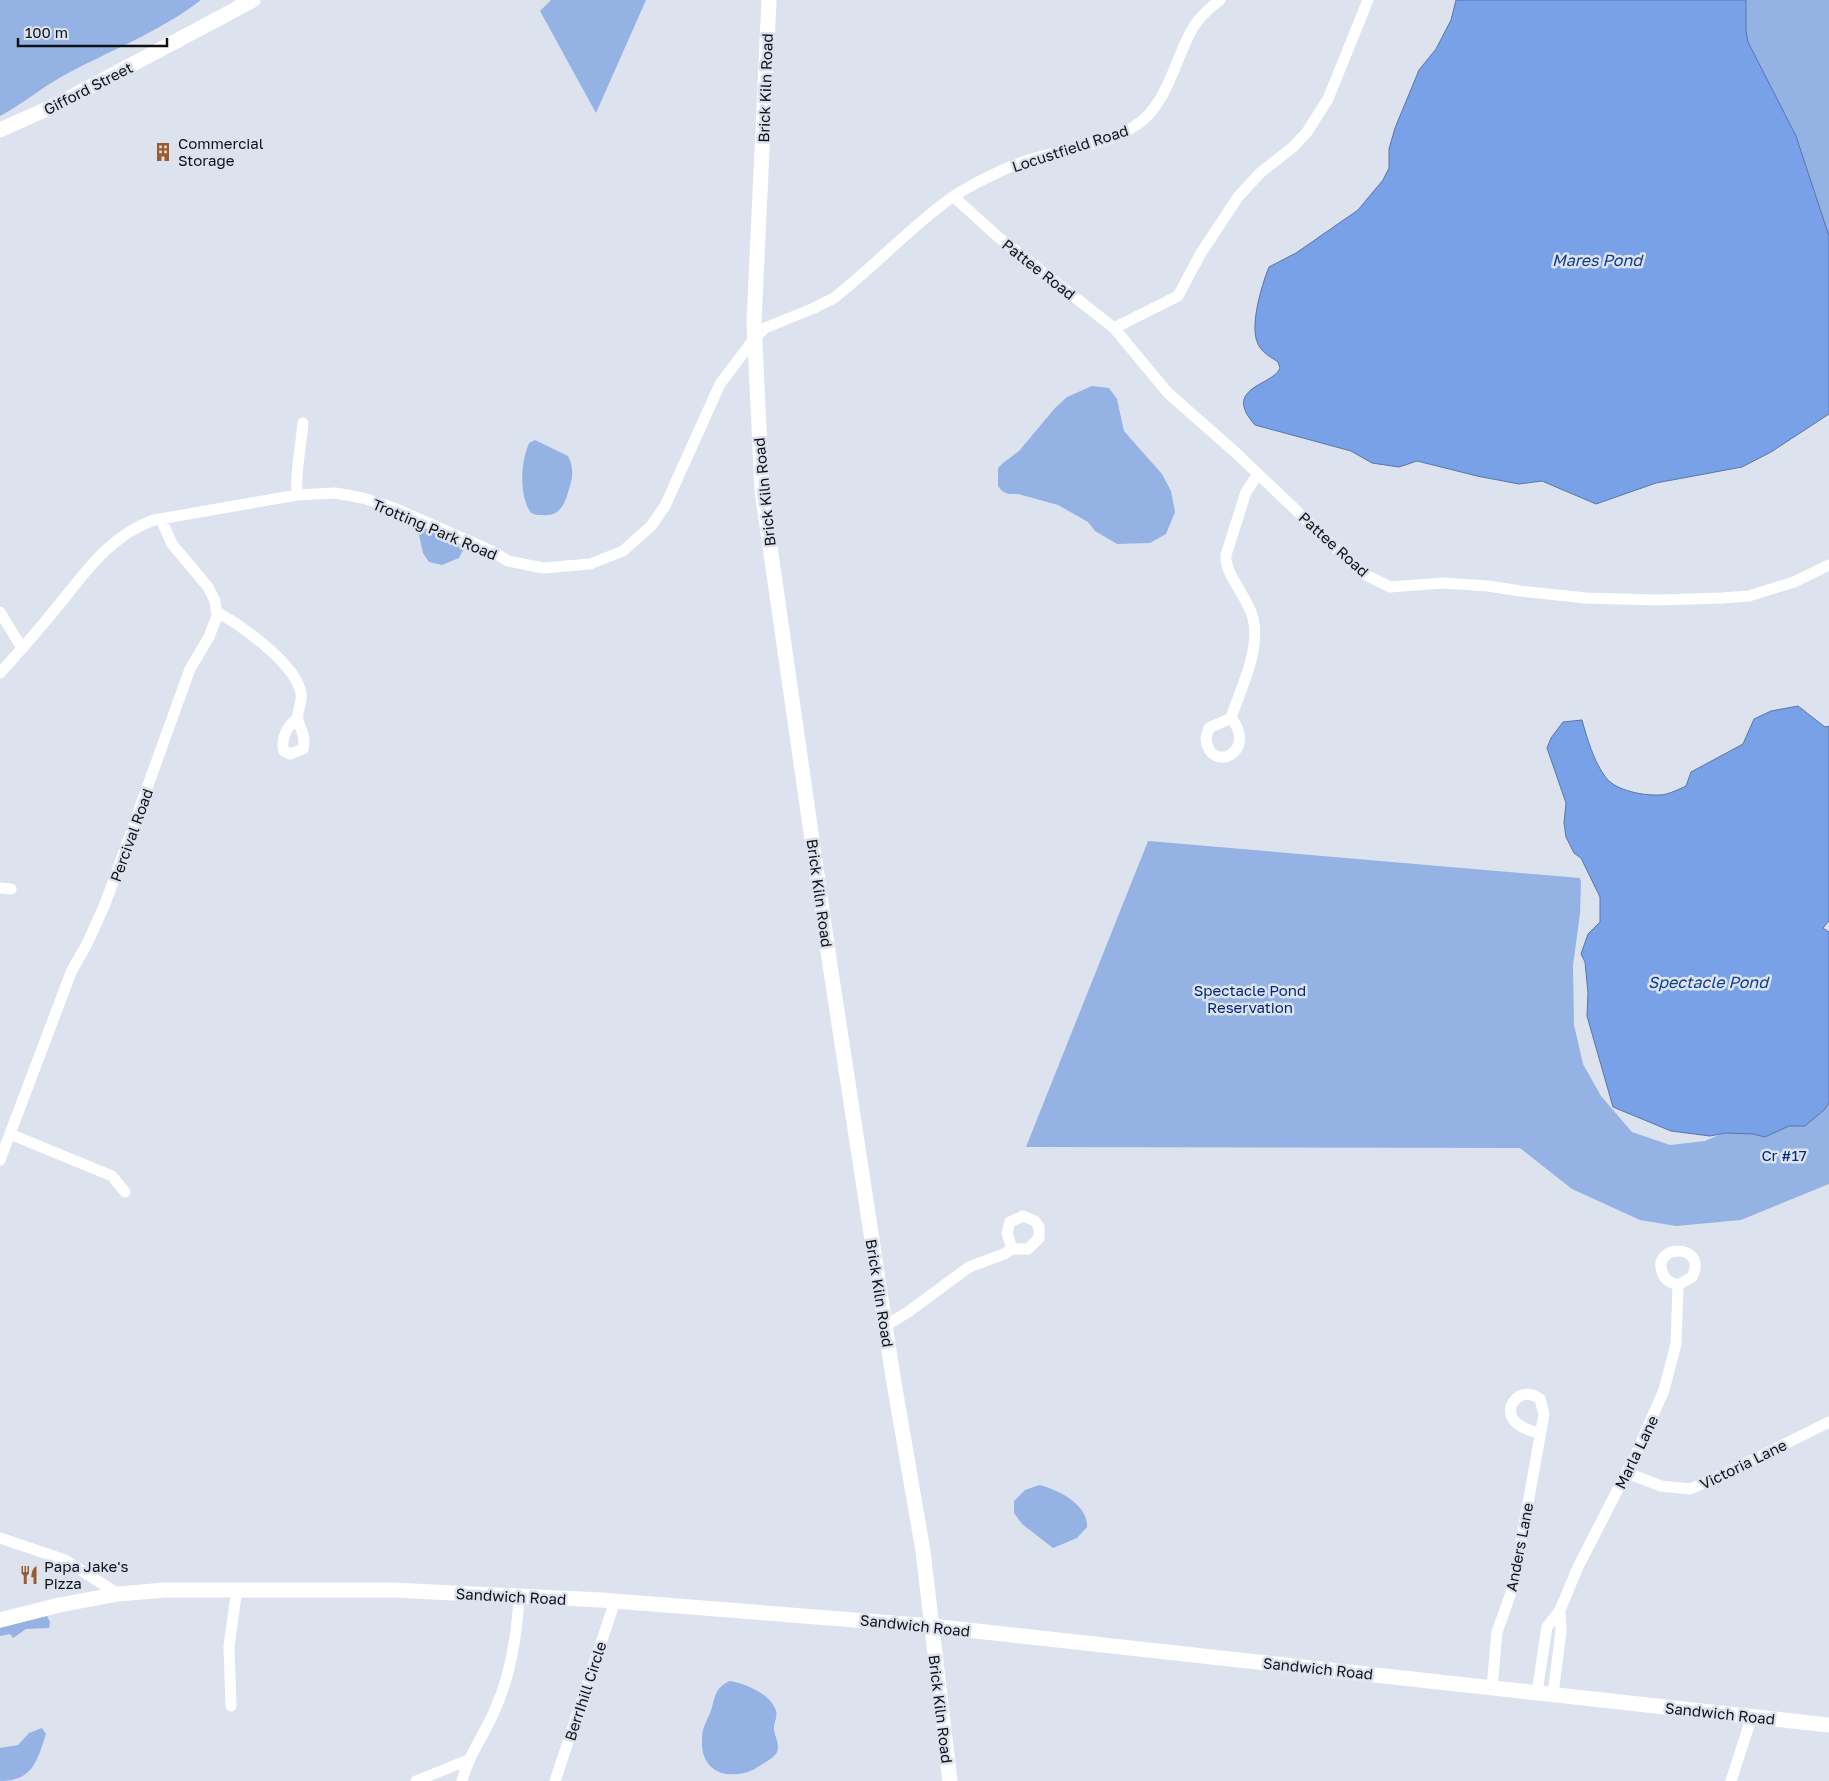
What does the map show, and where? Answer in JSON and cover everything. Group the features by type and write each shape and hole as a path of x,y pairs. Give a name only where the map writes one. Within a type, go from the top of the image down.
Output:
{"main road":[{"name":"Gifford Street","path":"0,130 58,104 253,0"},
{"name":"Brick Kiln Road","path":"769,0 754,339 762,482 773,575 885,1326 923,1551 950,1781"},
{"name":"Sandwich Road","path":"0,1620 59,1605 118,1594 165,1590 392,1590 615,1601 931,1626 1829,1725"}],"street":[{"name":"Locustfield Road","path":"754,339 765,328 834,298 954,197 1008,167 1113,136 1135,126 1149,115 1194,26 1220,0"},
{"path":"1114,328 1178,296 1201,254 1238,197 1260,173 1293,147 1307,132 1328,99 1368,0"},
{"name":"Pattee Road","path":"954,197 997,236 1114,328 1168,392 1362,573 1390,587 1443,583 1488,586 1520,592 1586,598 1658,600 1722,598 1749,596 1794,582 1829,565"},
{"name":"Trotting Park Road","path":"0,673 95,559 116,540 138,526 161,519 297,495 335,493 363,498 394,508 508,561 543,568 590,564 623,551 651,526 665,506 720,384 754,339"},
{"path":"297,495 296,478 300,460 303,423"},
{"path":"1232,718 1255,645 1253,618 1245,596 1226,562 1226,555 1246,492 1258,474"},
{"path":"161,519 172,544 208,587 216,612 253,635 296,680 301,694 297,718"},
{"path":"0,612 22,648"},
{"name":"Percival Road","path":"0,1160 72,970 87,944 105,904 190,669 209,636 217,616 216,612"},
{"path":"10,1134 112,1176 126,1192"},
{"path":"885,1326 908,1312 963,1270 1012,1249"},
{"name":"Marla Lane","path":"1537,1692 1547,1628 1560,1610 1578,1567 1651,1423 1671,1367 1676,1344 1678,1285"},
{"name":"Victoria Lane","path":"1626,1473 1661,1486 1690,1489 1829,1422"},
{"name":"Anders Lane","path":"1492,1688 1497,1632 1514,1581 1540,1434"},
{"path":"0,1538 65,1560 118,1594"},
{"path":"231,1706 229,1646 237,1589"},
{"path":"462,1781 468,1760 482,1739 507,1680 517,1628 519,1596"},
{"name":"BerrIhill Circle","path":"556,1781 615,1601"},
{"name":"Marla Lane","path":"1553,1694 1561,1631 1560,1610"},
{"path":"1731,1781 1752,1716"},
{"path":"416,1781 468,1760"}],"green space":[{"path":"0,0 201,0 185,12 150,32 61,77 0,116"},
{"path":"551,0 646,0 596,113 540,11"},
{"path":"1728,0 1829,0 1829,335"},
{"path":"1092,386 1109,388 1117,399 1124,431 1162,474 1171,491 1175,512 1166,534 1150,543 1117,544 1095,531 1088,522 1058,505 1018,494 1008,494 998,486 998,468 1019,451 1055,408 1067,397"},
{"path":"535,440 568,456 572,468 567,495 561,508 553,514 536,515 532,513 529,510 524,494 522,477 524,459 529,443"},
{"path":"422,527 461,545 463,550 459,558 442,565 429,562 423,553 418,530"},
{"name":"Spectacle Pond Reservation","path":"1148,841 1580,878 1580,914 1573,965 1574,1025 1583,1064 1601,1096 1632,1132 1670,1145 1705,1141 1762,1116 1829,1055 1829,1184 1741,1220 1676,1226 1640,1220 1572,1189 1520,1148 1026,1147"},
{"path":"1039,1485 1063,1494 1083,1512 1087,1527 1077,1538 1053,1548 1022,1524 1014,1513 1014,1501 1025,1490"},
{"path":"47,1616 50,1622 49,1628 26,1629 13,1638 10,1634 0,1636 0,1628"},
{"path":"730,1681 743,1684 757,1691 764,1695 773,1705 776,1711 774,1730 778,1746 775,1755 766,1762 753,1770 733,1774 717,1771 710,1766 705,1759 702,1739 703,1730 719,1688"},
{"path":"42,1728 46,1734 40,1753 32,1768 20,1777 0,1781 0,1748 18,1745 29,1733"}],"water":[{"name":"Mares Pond","path":"1456,0 1746,0 1748,42 1796,136 1829,236 1829,414 1771,452 1742,467 1656,483 1596,504 1542,481 1519,484 1417,461 1399,467 1372,463 1351,451 1255,425 1246,412 1244,403 1246,395 1276,374 1280,368 1278,362 1262,350 1256,337 1255,327 1258,306 1269,267 1296,253 1358,210 1383,180 1389,168 1389,149 1395,128 1419,70 1436,49 1451,20"},
{"name":"Spectacle Pond","path":"1798,706 1825,727 1829,726 1829,921 1823,928 1829,932 1829,1102 1825,1109 1805,1126 1789,1126 1765,1137 1753,1134 1726,1133 1710,1136 1671,1131 1613,1107 1587,1016 1588,993 1585,962 1581,954 1588,934 1600,922 1600,897 1581,858 1574,853 1566,837 1564,823 1566,803 1547,748 1551,738 1563,722 1582,720 1588,741 1600,769 1608,780 1627,791 1650,795 1664,795 1686,786 1691,772 1743,744 1754,719 1771,711"}],"place":[{"name":"Commercial Storage","path":"163,152"},
{"name":"Papa Jake's Pizza","path":"29,1575"}],"park label":[{"name":"Cr #17","path":"1784,1155"}]}
